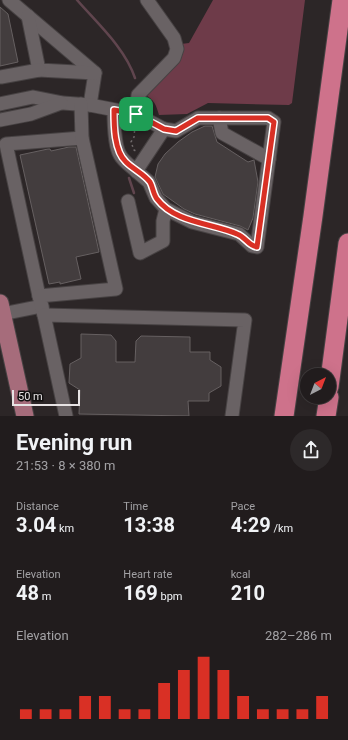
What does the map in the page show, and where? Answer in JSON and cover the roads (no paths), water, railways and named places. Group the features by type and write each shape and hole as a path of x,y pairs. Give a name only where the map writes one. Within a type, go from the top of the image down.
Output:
{"highway":[{"path":"284,416 342,0"},
{"path":"332,368 348,243"},
{"path":"334,368 348,286"},
{"path":"325,416 328,404"}],"main road":[{"path":"1,310 25,416"}],"street":[{"path":"9,0 95,73"},
{"path":"136,114 138,95 174,58 177,49 174,38 147,0"},
{"path":"28,16 39,70"},
{"path":"0,77 39,70 95,73"},
{"path":"1,310 42,306 116,289 82,138 86,105 95,73"},
{"path":"0,104 33,97 63,103 86,105 114,110 136,114 164,129 176,131 198,118 268,118 274,122 257,247 252,246 239,234 192,222 166,209 156,198 149,182 125,162 119,154 114,128 114,110"},
{"path":"0,120 31,114 63,103"},
{"path":"219,118 222,132 269,159"},
{"path":"136,170 164,129"},
{"path":"66,416 6,144 82,138"},
{"path":"128,200 140,252 163,241 163,221 166,209"},
{"path":"42,306 245,320 232,416"}],"waterway":[{"path":"77,0 118,46 135,78"},
{"path":"129,178 134,193"}]}
